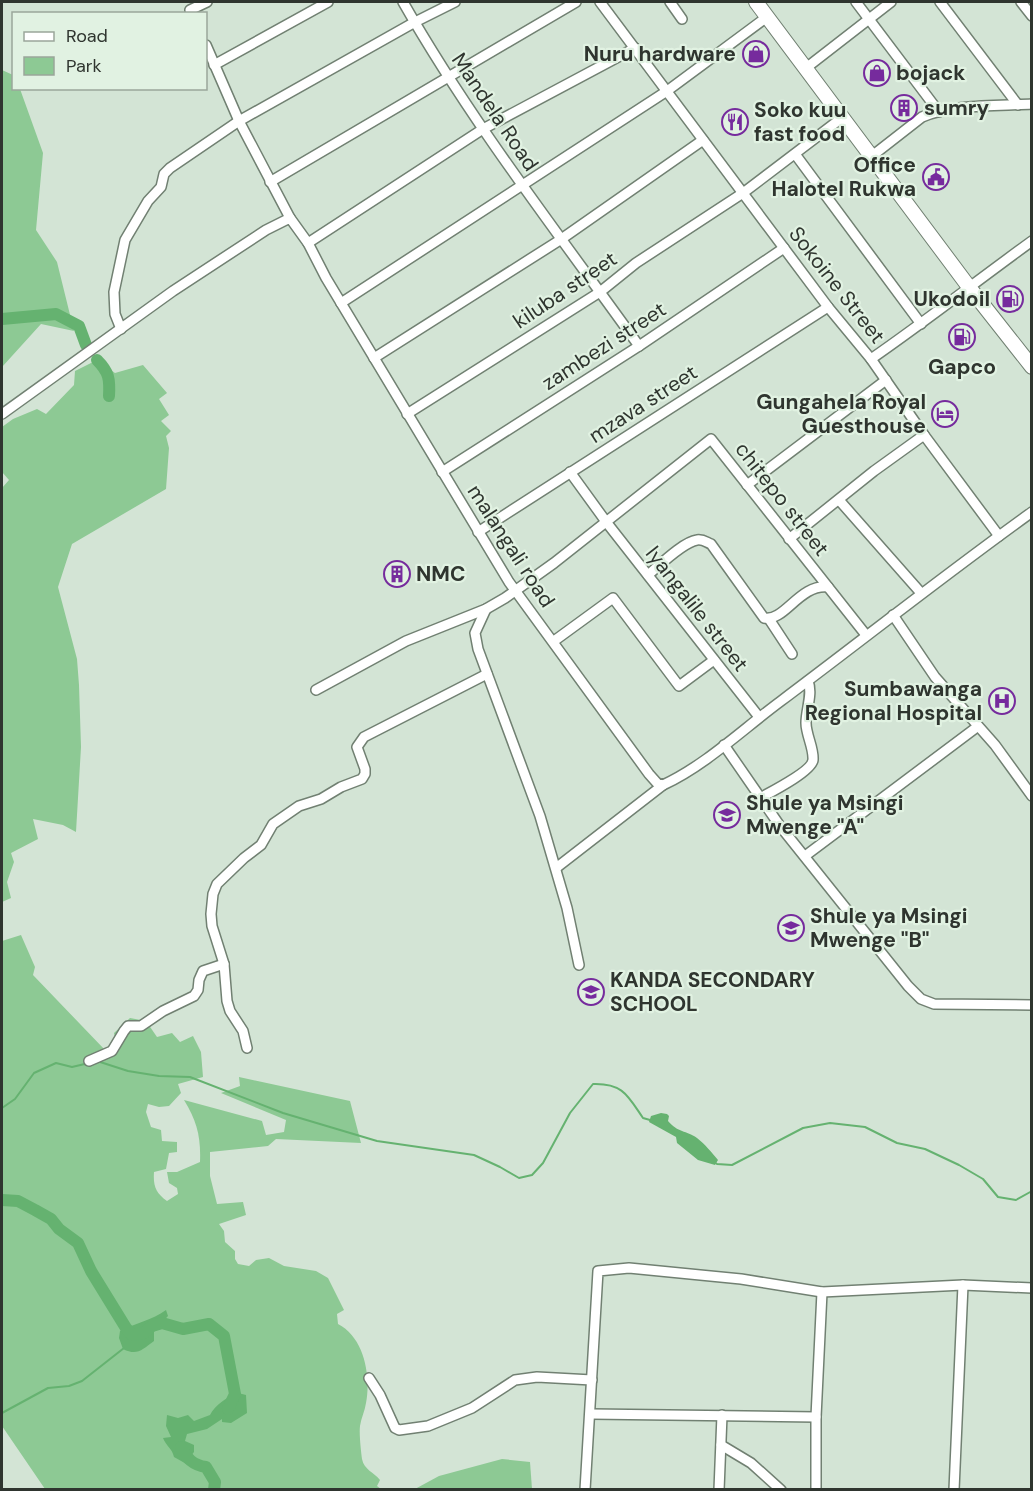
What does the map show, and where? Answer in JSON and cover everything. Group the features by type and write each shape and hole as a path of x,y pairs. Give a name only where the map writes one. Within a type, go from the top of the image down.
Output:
{"highway":[{"path":"756,2 969,287 1032,367"}],"street":[{"path":"189,8 207,2"},
{"path":"214,65 328,2"},
{"name":"Mandela Road","path":"403,2 448,76 560,240"},
{"path":"121,330 115,315 114,292 126,237 148,201 161,187 165,172 239,121 455,2"},
{"path":"270,182 576,2"},
{"name":"Sokoine Street","path":"600,2 828,307 871,359 999,536"},
{"path":"670,2 682,19"},
{"path":"856,2 939,112"},
{"path":"806,68 891,2"},
{"path":"940,2 1018,105"},
{"path":"1021,2 1032,16"},
{"path":"341,303 667,91 767,17"},
{"name":"malangali road","path":"207,48 239,121 290,218 308,243 341,303 478,531 516,591 649,774 657,783 663,785"},
{"path":"308,243 483,129 635,48"},
{"path":"872,156 922,117 948,110 1032,104"},
{"name":"kiluba street","path":"407,414 600,292 636,263 743,193 843,117"},
{"path":"374,358 560,240 703,140"},
{"path":"795,154 921,324"},
{"path":"2,414 173,291 241,246 290,218"},
{"path":"560,240 639,346"},
{"path":"871,359 1032,241"},
{"name":"zambezi street","path":"442,472 639,346 784,248"},
{"name":"mzava street","path":"478,531 828,307"},
{"path":"747,485 886,380"},
{"path":"789,539 874,471 924,435"},
{"name":"chitepo street","path":"316,690 406,641 486,609 516,591 607,523 713,437 747,485 866,635"},
{"name":"lyangalile street","path":"570,472 607,523 759,717"},
{"path":"838,500 921,593"},
{"path":"556,868 663,785 674,780 724,745 921,593 1032,512"},
{"path":"648,575 696,540 703,540 711,544 758,612 768,619 792,654"},
{"path":"768,619 775,617 813,588 828,587"},
{"path":"554,641 613,598 679,686 714,660"},
{"path":"486,609 475,633 478,648 530,788 556,868 579,965"},
{"path":"893,615 935,677 995,745 1032,796"},
{"path":"247,1048 243,1030 226,1001 224,964 214,938 211,914 213,894 218,884 261,845 273,824 299,807 331,795 341,787 362,779 365,769 357,747 364,737 487,674"},
{"path":"760,798 813,764 807,731 810,691 807,681"},
{"path":"805,856 977,727"},
{"path":"724,745 760,798 908,986 921,999 934,1004 1032,1005"},
{"path":"89,1061 112,1051 129,1026 141,1026 163,1011 194,996 198,990 202,971 224,964"},
{"path":"585,1490 598,1271 629,1268 685,1273 822,1292 963,1285 1032,1288"},
{"path":"954,1490 963,1285"},
{"path":"816,1490 816,1417 822,1292"},
{"path":"369,1378 380,1395 394,1428 399,1430 428,1426 459,1414 490,1398 515,1380 537,1377 592,1380"},
{"path":"591,1414 816,1417"},
{"path":"719,1490 722,1415"},
{"path":"721,1444 751,1463 780,1490"}],"green space":[{"path":"2,70 12,75 12,90 20,90 43,153 36,230 57,262 74,331 41,324 2,367"},
{"path":"97,360 115,373 143,365 167,393 159,399 169,415 161,421 171,431 166,436 169,448 166,489 72,544 58,587 77,659 79,685 81,747 76,832 63,825 33,819 38,839 11,853 14,862 7,882 11,898 2,902 2,488 9,480 2,472 2,427 13,419 37,409 46,414 74,385 75,371"},
{"path":"21,935 35,967 33,975 105,1050 116,1043 114,1033 130,1018 146,1021 157,1037 172,1033 180,1042 193,1036 201,1052 203,1077 178,1084 181,1093 169,1106 159,1107 148,1104 146,1112 151,1127 161,1130 162,1141 177,1142 177,1152 169,1153 166,1169 154,1172 156,1189 167,1201 178,1194 177,1188 169,1183 167,1172 177,1172 200,1162 197,1129 184,1100 262,1121 266,1135 284,1132 286,1120 221,1093 240,1086 239,1077 350,1101 361,1143 276,1139 268,1146 210,1152 210,1176 217,1204 243,1202 246,1215 219,1224 224,1231 225,1242 235,1251 238,1264 249,1266 256,1260 269,1258 284,1266 316,1271 328,1278 344,1310 337,1314 338,1324 354,1339 364,1359 368,1382 360,1426 362,1459 367,1468 380,1480 377,1486 381,1489 45,1489 2,1426 2,941"},
{"path":"502,1459 530,1462 532,1489 415,1489 439,1476"}],"shaded area":[{"path":"661,1113 669,1116 668,1121 675,1128 693,1135 703,1143 718,1160 715,1165 698,1160 677,1143 676,1137 649,1122 651,1116"},
{"path":"166,1310 168,1316 154,1331 154,1341 136,1352 123,1349 119,1338 120,1331"},
{"path":"238,1393 246,1395 247,1413 231,1423 222,1422 222,1419 207,1429 187,1434 185,1441 194,1445 194,1452 189,1458 190,1466 174,1457 163,1438 171,1437 166,1426 167,1415 178,1418 188,1415 194,1421 210,1415 222,1401"}],"waterway":[{"path":"2,319 56,314 79,326 86,345"},
{"path":"97,360 108,376 109,396"},
{"path":"97,1061 128,1071 159,1076 190,1077 283,1113 377,1141 474,1155 519,1178 532,1175 543,1163 570,1113 593,1084 611,1086 624,1092 643,1118 650,1120"},
{"path":"2,1108 15,1099 34,1073 56,1063 72,1067 89,1063"},
{"path":"714,1162 732,1165 803,1128 830,1123 865,1127 897,1143 925,1149 983,1179 998,1197 1016,1200 1032,1191"},
{"path":"2,1200 18,1201 51,1219 59,1229 78,1243 91,1271 132,1335 144,1333 152,1326 162,1323 183,1329 209,1324 224,1336 235,1394 228,1409"},
{"path":"2,1413 48,1388 69,1386 82,1381 124,1348"},
{"path":"181,1447 191,1461 206,1467 215,1482 214,1490"}],"place":[{"name":"Nuru hardware","path":"756,54"},
{"name":"bojack","path":"877,73"},
{"name":"sumry","path":"904,108"},
{"name":"Soko kuu fast food","path":"735,122"},
{"name":"Office Halotel Rukwa","path":"936,177"},
{"name":"Ukodoil","path":"1010,299"},
{"name":"Gapco","path":"962,337"},
{"name":"Gungahela Royal Guesthouse","path":"945,414"},
{"name":"NMC","path":"397,574"},
{"name":"Sumbawanga Regional Hospital","path":"1002,701"},
{"name":"Shule ya Msingi Mwenge \"A\"","path":"727,815"},
{"name":"Shule ya Msingi Mwenge \"B\"","path":"791,928"},
{"name":"KANDA SECONDARY SCHOOL","path":"591,992"}]}
